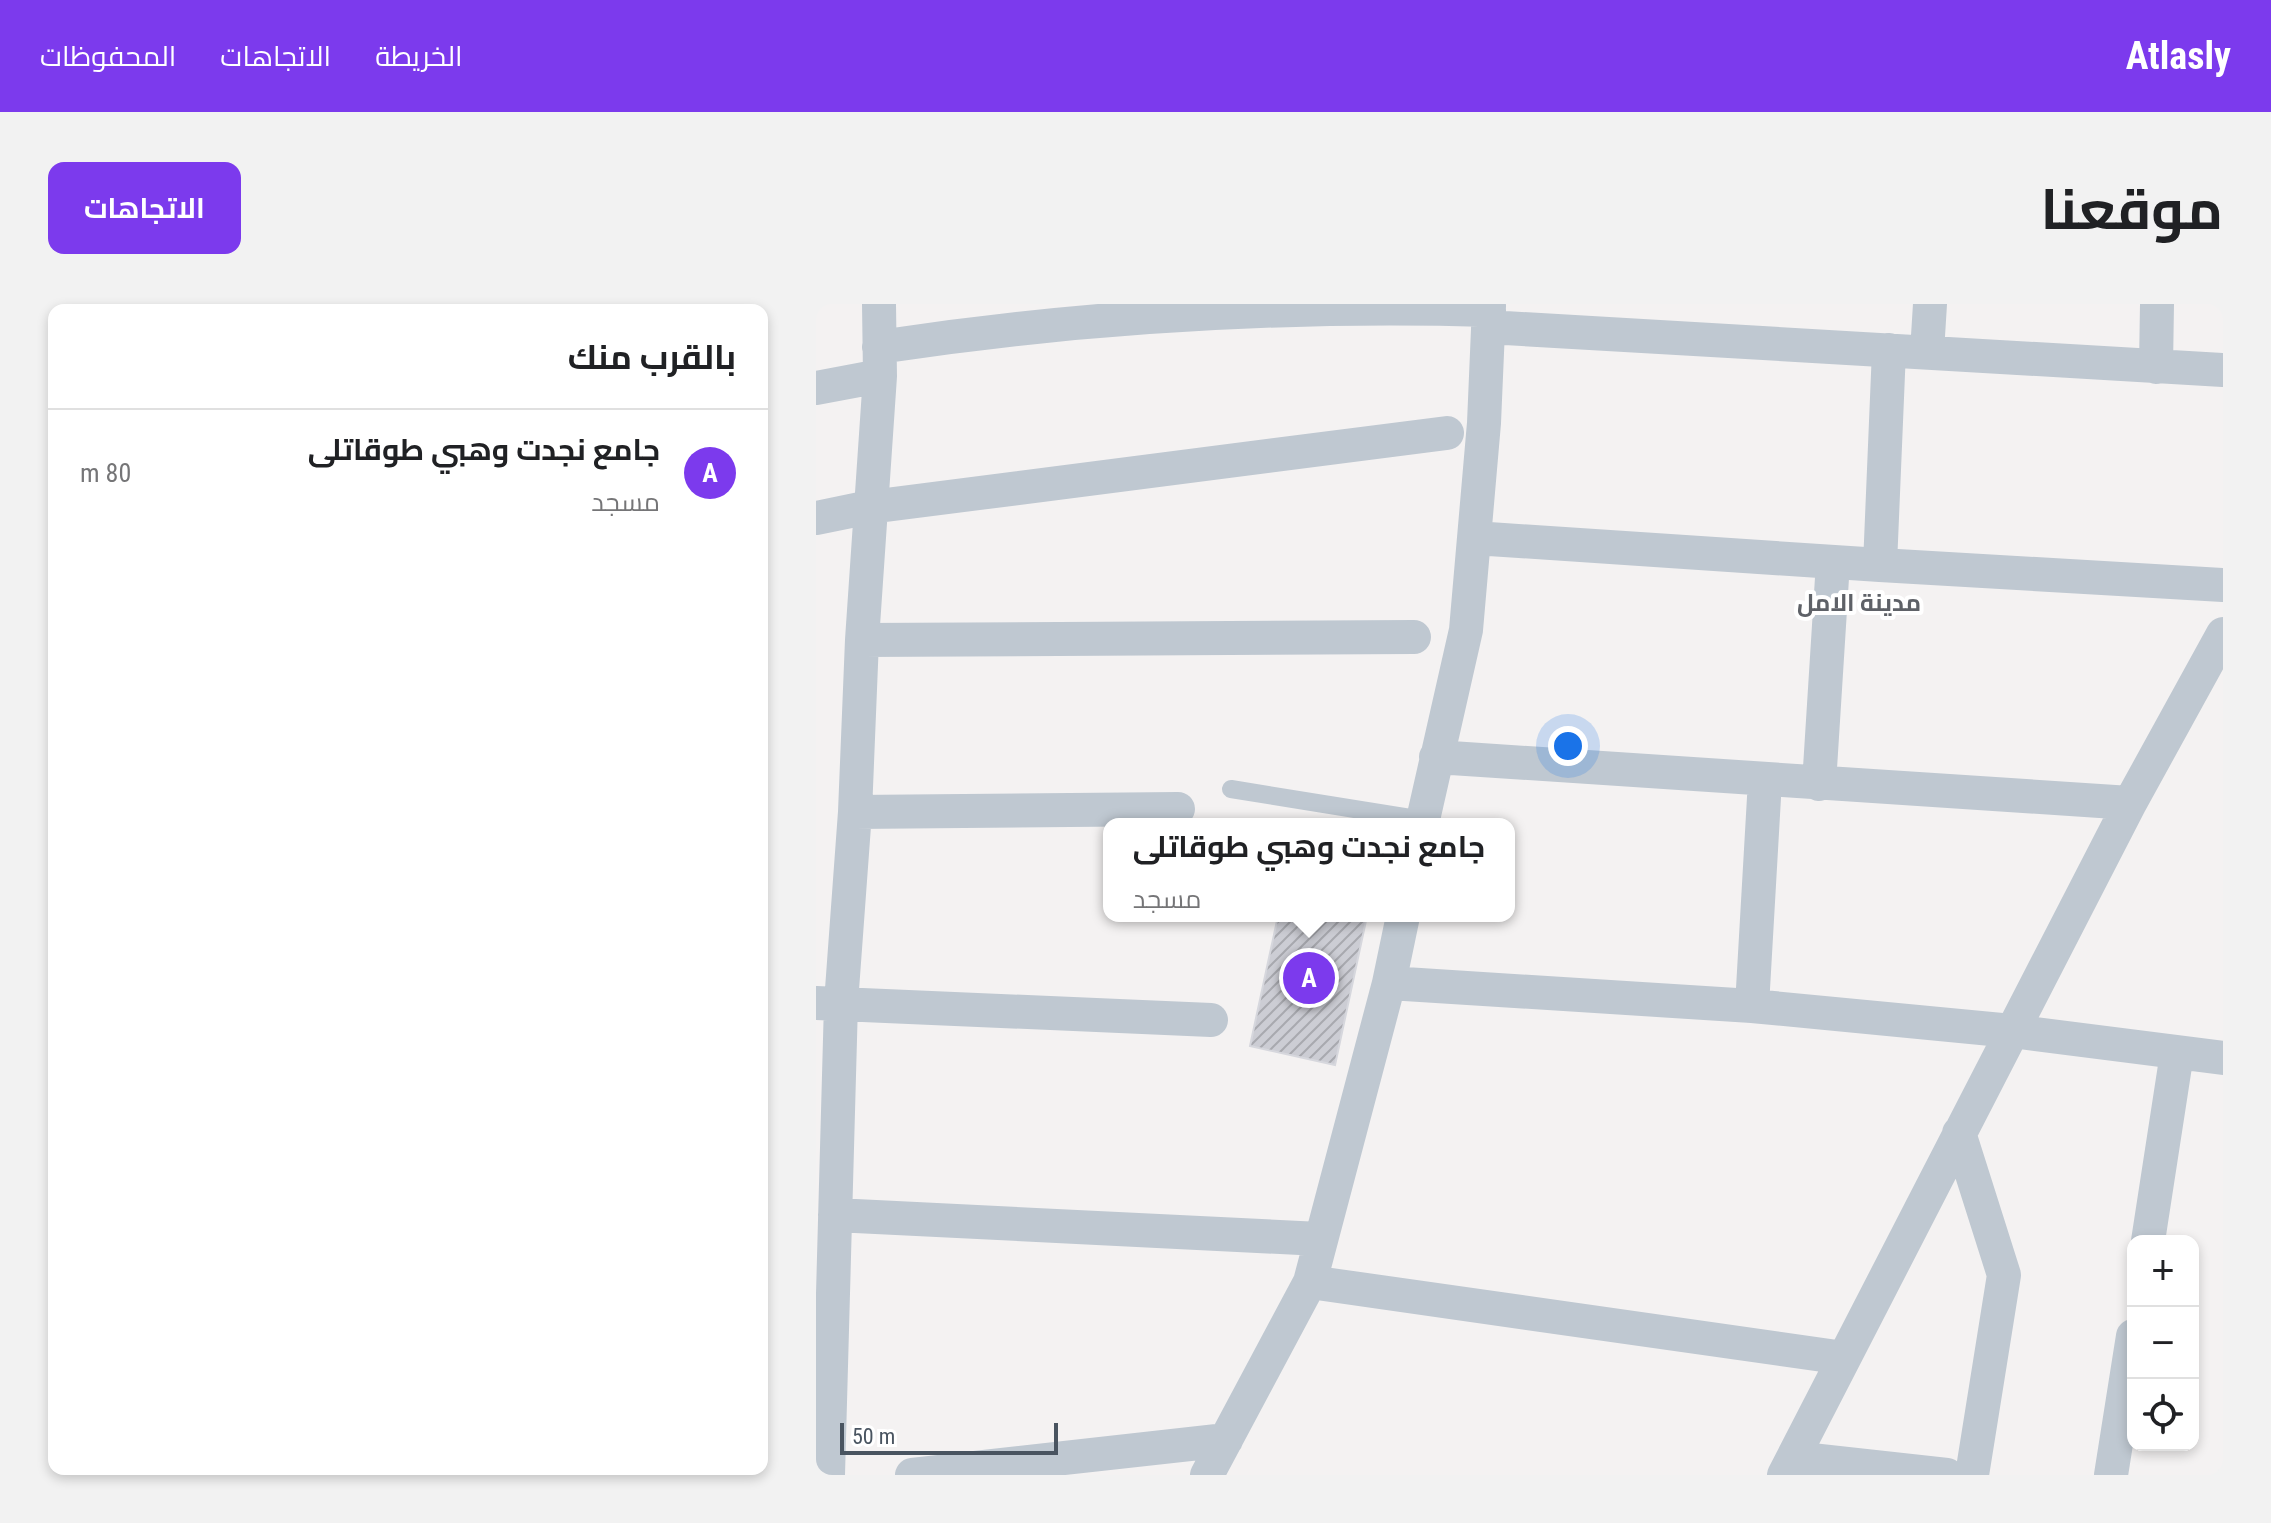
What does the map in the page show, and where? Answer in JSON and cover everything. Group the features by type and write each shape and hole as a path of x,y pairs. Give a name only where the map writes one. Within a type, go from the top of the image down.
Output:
{"street":[{"path":"828,1475 824,1348 835,1215 828,1003 855,812 862,640 880,362 879,304"},
{"path":"1927,352 1930,304"},
{"path":"2156,367 2157,304"},
{"path":"816,388 880,362 1000,329 1122,310 1244,308 1366,307 1489,314 1889,350 2223,370"},
{"path":"1424,818 1466,630 1484,423 1489,314"},
{"path":"1880,565 1889,350"},
{"path":"816,518 870,507 1447,433"},
{"path":"1474,538 2223,585"},
{"path":"1819,784 1833,562"},
{"path":"1947,1475 1788,1466 2130,803 2223,634"},
{"path":"862,640 1414,637"},
{"path":"1436,757 2130,803"},
{"path":"1752,1006 1765,780"},
{"path":"855,812 1178,809"},
{"path":"1207,1475 1310,1282 1389,983 1402,922"},
{"path":"1389,983 1752,1006 2012,1031 2223,1058"},
{"path":"828,1003 1211,1020"},
{"path":"2149,1235 2177,1053"},
{"path":"1959,1133 2004,1275 1972,1475"},
{"path":"835,1215 1320,1239"},
{"path":"1310,1282 1844,1358"},
{"path":"2111,1475 2127,1374"},
{"path":"912,1475 1226,1440"}],"lane":[{"path":"1231,789 1400,818"}],"building":[{"path":"1277,922 1366,922 1335,1065 1250,1046"}],"place":[{"name":"جامع نجدت وهبي طوقاتلى","path":"1309,978"}],"district":[{"name":"مدينة الامل","path":"1859,603"}]}
